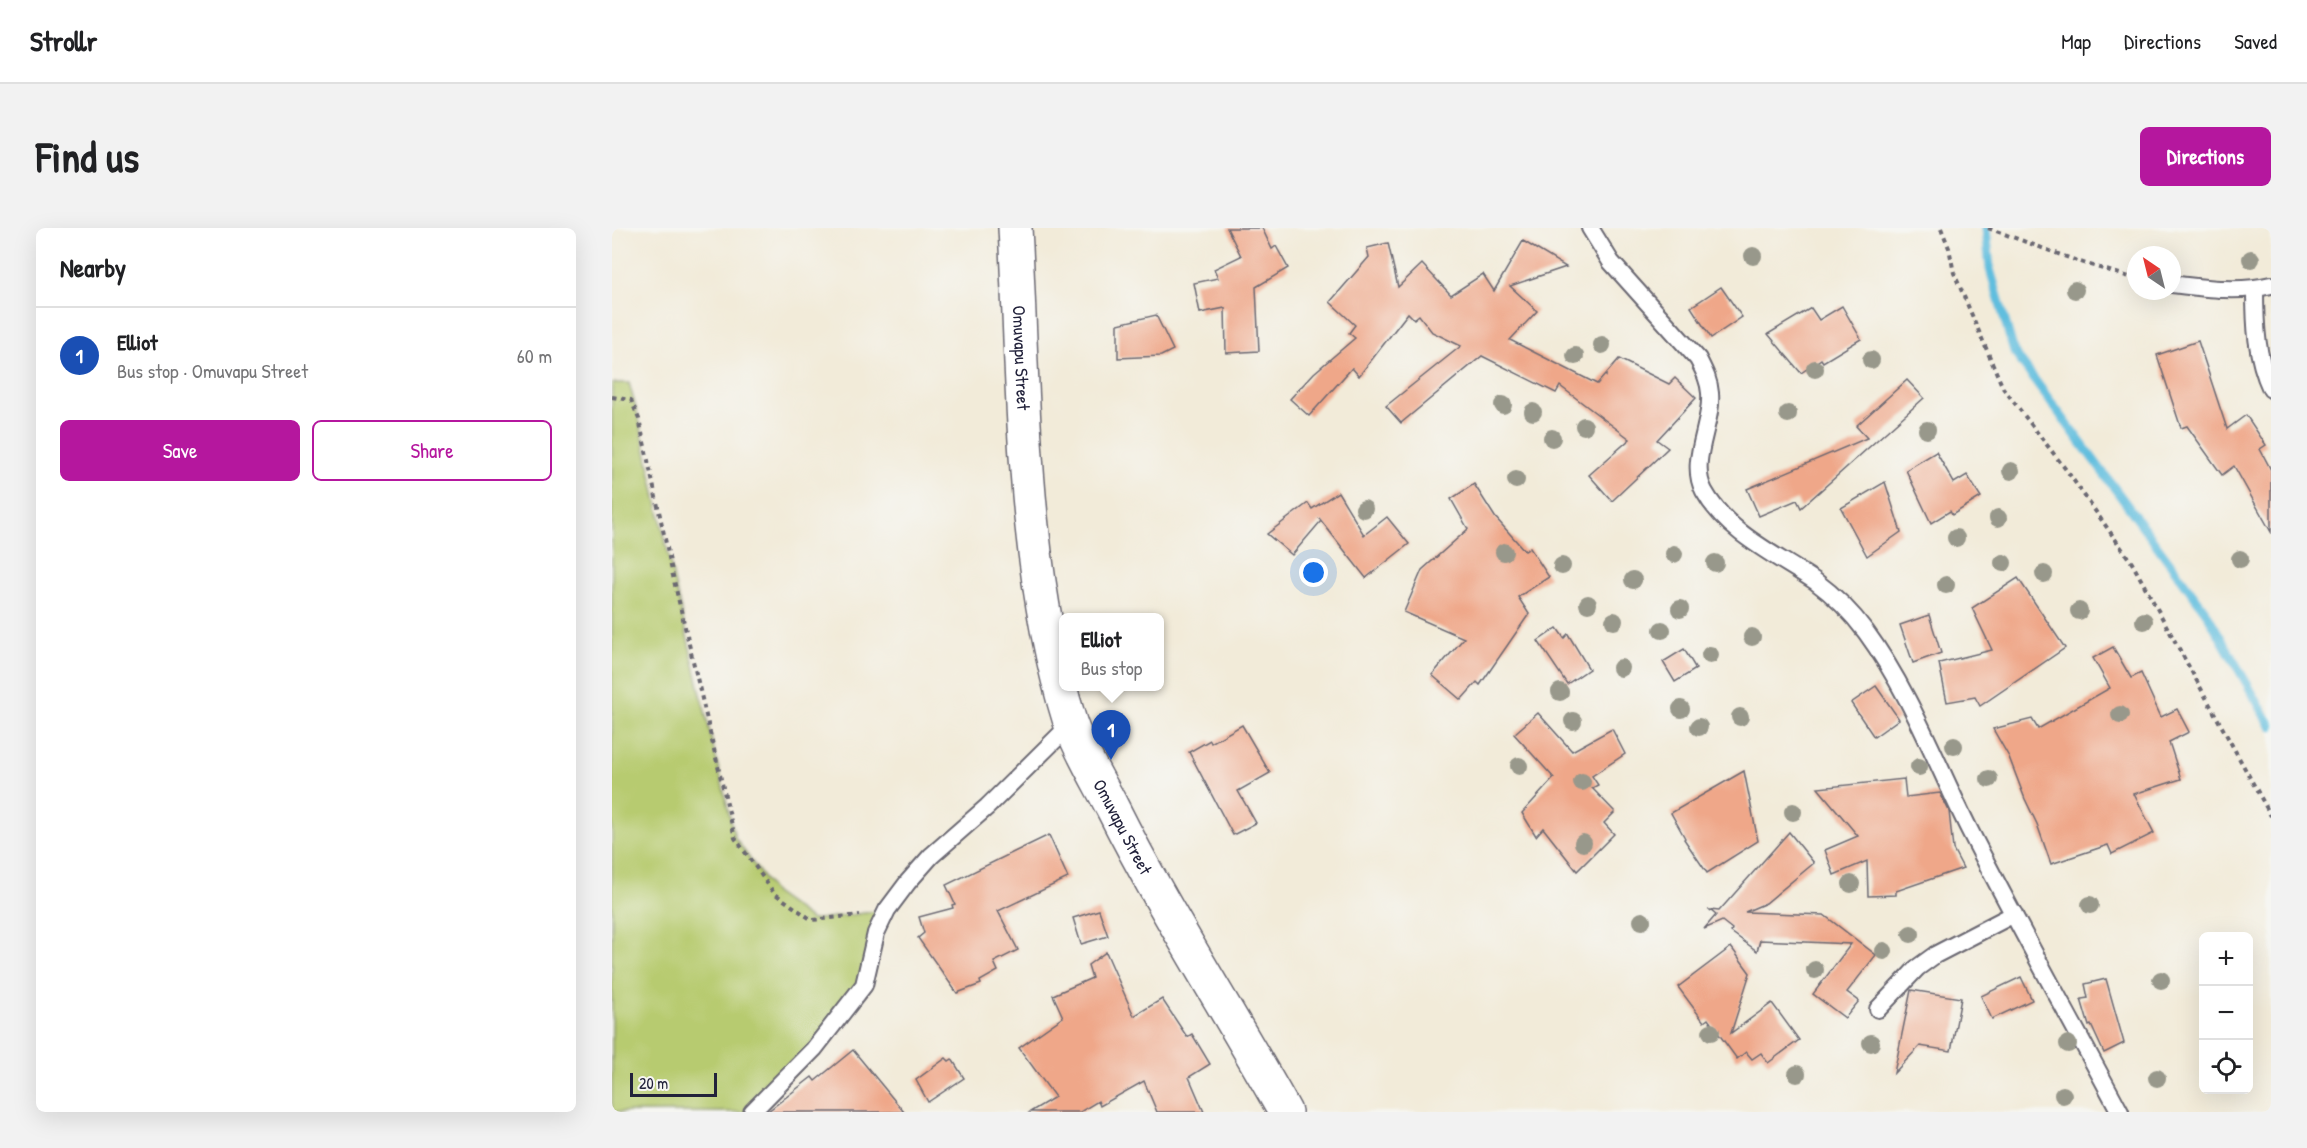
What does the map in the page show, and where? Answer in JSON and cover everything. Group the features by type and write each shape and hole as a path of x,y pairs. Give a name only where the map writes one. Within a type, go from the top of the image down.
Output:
{"street":[{"name":"Omuvapu Street","path":"1015,228 1022,371 1036,554 1047,636 1059,680"},
{"name":"Omuvapu Street","path":"1062,691 1071,724 1133,848 1285,1112"}],"lane":[{"path":"1590,228 1611,262 1698,359 1707,376 1710,394 1709,411 1699,469 1702,487 1711,503 1740,533 1825,589 1841,603 1866,632 1896,680 1926,736 1965,822 2120,1112"},
{"path":"2181,285 2204,288 2263,287 2255,326 2262,369 2271,389"},
{"path":"752,1112 814,1049 864,985 876,933 887,910 908,882 932,856 987,807 1071,724"},
{"path":"1878,1009 1917,968 1935,955 2014,914"}],"path":[{"path":"1941,228 1949,248 1954,273 2003,388 2067,471 2132,563 2271,816"},
{"path":"1988,228 2127,276"},
{"path":"612,397 631,400 639,419 675,585 735,838 774,893 812,920 839,919 887,910"}],"green space":[{"path":"612,383 629,383 639,419 675,585 735,838 774,893 812,920 887,910 864,985 752,1112 612,1112"}],"building":[{"path":"1227,228 1262,228 1272,249 1276,246 1288,268 1256,287 1259,351 1226,353 1225,308 1200,313 1194,283 1218,278 1214,269 1241,256"},
{"path":"1523,241 1566,267 1510,286 1537,311 1510,340 1597,384 1619,359 1669,384 1675,378 1696,398 1657,440 1668,448 1612,501 1589,475 1630,439 1560,386 1556,393 1482,356 1401,423 1386,406 1461,346 1432,332 1419,315 1414,319 1408,313 1359,376 1352,368 1309,416 1290,399 1314,373 1355,338 1349,333 1355,325 1330,302 1369,257 1367,248 1388,243 1398,287 1422,264 1451,295 1483,274 1494,291"},
{"path":"1721,287 1742,317 1711,338 1691,307"},
{"path":"1842,306 1861,339 1823,362 1821,359 1801,373 1768,334 1811,308 1819,320"},
{"path":"1156,315 1173,350 1161,356 1118,358 1118,324"},
{"path":"2198,341 2227,429 2246,415 2266,445 2260,449 2271,470 2271,532 2234,466 2222,475 2187,426 2181,428 2157,355"},
{"path":"1907,380 1924,398 1801,508 1797,500 1759,516 1747,489 1867,438 1856,426"},
{"path":"1936,452 1954,483 1967,475 1981,497 1952,515 1950,511 1931,523 1906,470"},
{"path":"1885,482 1901,532 1867,556 1841,508"},
{"path":"1474,484 1495,517 1525,551 1530,548 1549,577 1518,597 1529,614 1480,685 1477,682 1461,700 1432,675 1464,638 1404,612 1422,570 1468,529 1451,499"},
{"path":"1338,492 1364,535 1387,517 1409,544 1366,578 1319,518 1321,521 1292,555 1267,534 1308,503 1312,509"},
{"path":"2018,578 2065,648 1980,706 1975,697 1947,702 1939,663 1992,650 1972,608"},
{"path":"1929,615 1941,653 1913,663 1900,625"},
{"path":"1557,628 1564,638 1568,634 1589,669 1567,684 1538,641"},
{"path":"2113,647 2131,678 2141,673 2161,717 2177,709 2189,732 2169,742 2181,779 2134,794 2154,833 2112,854 2108,845 2051,864 2009,757 1993,729 2032,719 2038,729 2110,688 2093,658"},
{"path":"1684,649 1696,669 1675,682 1663,662"},
{"path":"1876,686 1899,719 1874,737 1851,703"},
{"path":"1538,713 1572,751 1612,729 1625,754 1592,776 1598,785 1592,788 1615,812 1604,823 1614,834 1577,871 1543,828 1536,836 1522,813 1554,778 1514,734"},
{"path":"1242,725 1270,773 1238,791 1256,823 1233,835 1189,752 1210,740 1211,743"},
{"path":"1744,771 1758,841 1707,873 1684,839 1671,813"},
{"path":"1904,779 1906,797 1940,793 1949,811 1953,849 1963,868 1896,891 1896,895 1868,896 1867,861 1834,875 1825,850 1858,836 1818,788"},
{"path":"1789,832 1814,863 1766,903 1745,912 1824,915 1876,955 1847,992 1859,1001 1845,1018 1813,994 1851,944 1760,940 1757,951 1731,932 1732,929 1722,921 1704,929 1716,915 1710,910 1719,911"},
{"path":"1049,835 1068,878 998,911 1018,950 994,962 998,971 980,981 981,984 957,993 918,938 924,933 919,917 953,908 952,905 955,904 946,885"},
{"path":"1099,910 1108,936 1081,944 1073,918"},
{"path":"1731,947 1750,973 1731,1033 1772,1003 1799,1040 1768,1063 1761,1053 1752,1059 1746,1052 1737,1059 1708,1019 1704,1022 1678,987"},
{"path":"1106,952 1134,1016 1162,999 1187,1037 1192,1034 1210,1064 1189,1077 1204,1112 1157,1112 1144,1081 1100,1106 1098,1101 1080,1112 1030,1112 1055,1097 1019,1048 1063,1017 1053,995 1092,978 1088,965"},
{"path":"2021,977 2032,1000 1992,1019 1981,996"},
{"path":"2106,979 2124,1043 2104,1053 2091,1025 2089,1026 2081,999 2088,998 2085,984"},
{"path":"1911,990 1961,998 1951,1051 1920,1046 1894,1073"},
{"path":"853,1050 904,1112 767,1112 812,1077 815,1081"},
{"path":"946,1058 949,1061 952,1059 964,1078 928,1102 916,1080"}],"waterway":[{"path":"1986,228 1990,269 2014,352 2206,612 2271,726"}],"place":[{"name":"Elliot","path":"1111,760"}]}
